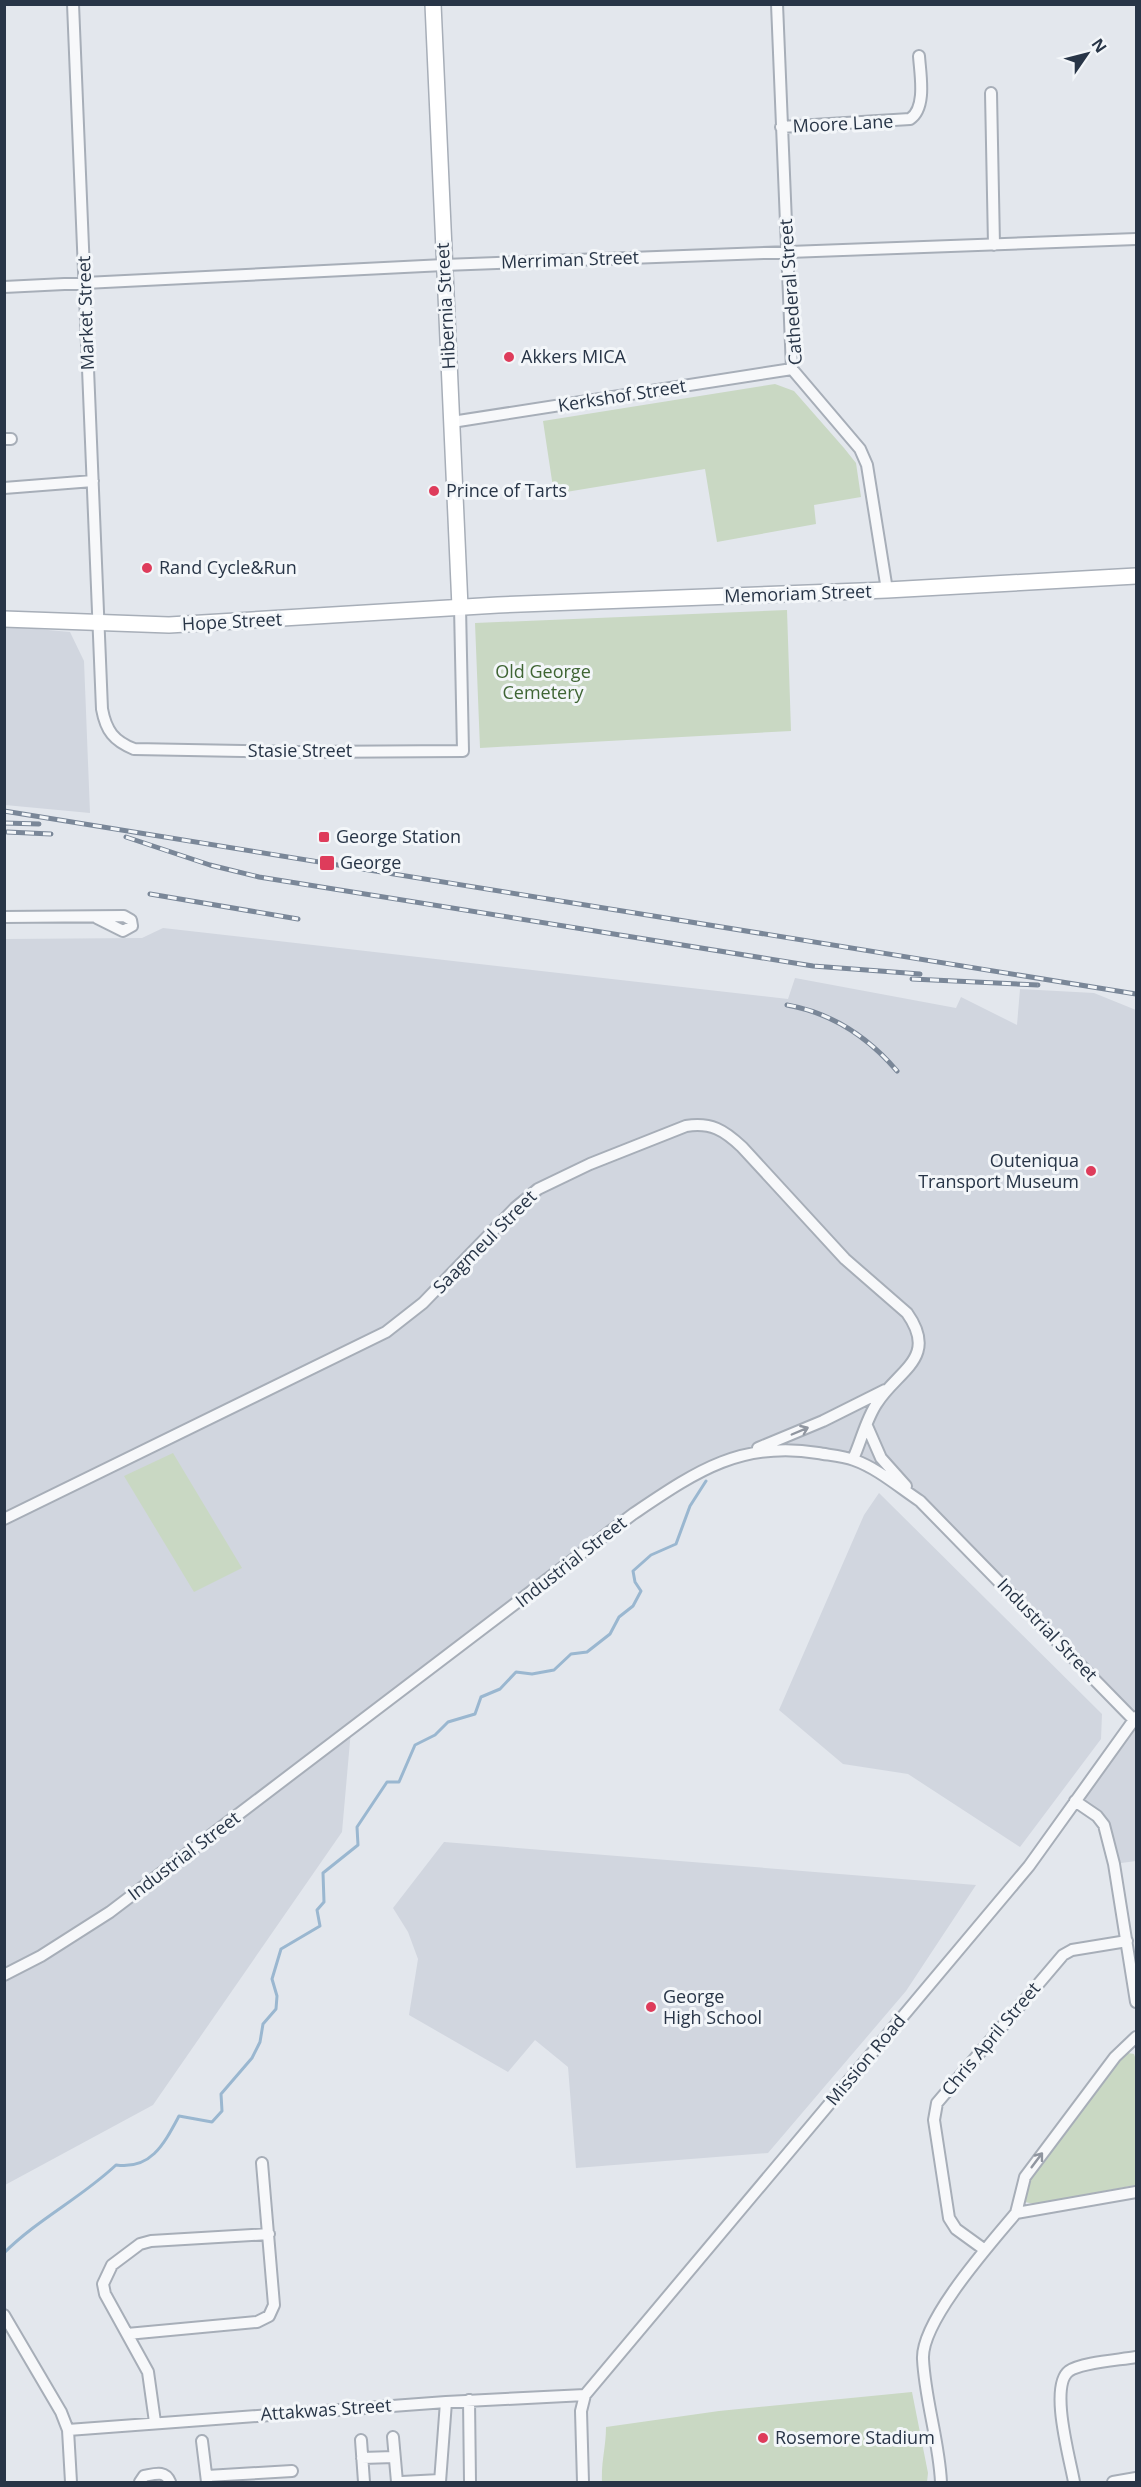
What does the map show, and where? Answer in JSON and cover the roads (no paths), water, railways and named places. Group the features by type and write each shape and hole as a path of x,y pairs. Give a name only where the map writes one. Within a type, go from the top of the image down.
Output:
{"street":[{"name":"Market Street","path":"74,4 99,622"},
{"name":"Hibernia Street","path":"433,4 460,607"},
{"name":"Cathederal Street","path":"777,4 792,369 860,449 867,465 887,590"},
{"name":"Moore Lane","path":"781,127 910,119 915,116 920,102 919,56"},
{"path":"991,93 994,244"},
{"name":"Merriman Street","path":"4,287 85,285 444,265 1137,240"},
{"name":"Kerkshof Street","path":"452,422 792,369"},
{"path":"4,488 93,482"},
{"name":"Memoriam Street","path":"460,607 887,590 1137,576"},
{"name":"Hope Street","path":"4,619 169,625 460,607"},
{"name":"Stasie Street","path":"99,622 102,710 105,725 118,742 134,749 299,752 463,751 460,607"},
{"path":"4,917 97,918"},
{"name":"Saagmeul Street","path":"4,1519 386,1332 423,1303 515,1208 538,1189 590,1164 686,1126 703,1124 728,1133 845,1259 907,1312 917,1329 918,1350 907,1370 876,1404 853,1460"},
{"path":"746,1453 823,1421 889,1388"},
{"path":"867,1426 881,1458 920,1501"},
{"name":"Industrial Street","path":"4,1975 41,1956 110,1912 633,1514 691,1474 716,1462 746,1453 802,1450 853,1460 879,1473 920,1501 1136,1719"},
{"name":"Mission Road","path":"585,2395 1015,1883 1136,1719"},
{"path":"1075,1801 1097,1816 1104,1825 1137,2002"},
{"name":"Chris April Street","path":"985,2250 956,2229 949,2218 934,2120 938,2103 1063,1955 1072,1950 1127,1941"},
{"path":"941,2482 923,2357 928,2332 985,2250 1016,2213 1025,2176 1115,2057 1137,2037"},
{"path":"127,2334 264,2320 274,2305 262,2163"},
{"path":"1016,2213 1137,2192"},
{"path":"155,2422 148,2372 105,2294 103,2284 112,2265 123,2254 151,2241 269,2234"},
{"path":"4,2315 61,2412 68,2430 71,2482"},
{"path":"1074,2482 1059,2397 1061,2381 1069,2371 1080,2367 1137,2357"},
{"path":"583,2482 581,2411 585,2395"},
{"name":"Attakwas Street","path":"68,2430 469,2400 585,2395"},
{"path":"469,2400 470,2482"},
{"path":"402,2482 440,2481 446,2402"},
{"path":"393,2437 397,2482"},
{"path":"361,2440 364,2482"},
{"path":"202,2441 207,2479 263,2478 292,2471"},
{"path":"362,2458 394,2457"},
{"path":"140,2482 144,2476 161,2473 170,2482"},
{"path":"1113,2482 1137,2478"}],"waterway":[{"path":"4,2253 116,2165 138,2163 155,2153 179,2116 212,2122 222,2111 221,2094 252,2058 260,2042 263,2024 276,2009 277,1996 272,1979 281,1949 320,1926 317,1910 324,1902 323,1873 358,1845 357,1827 387,1782 399,1782 415,1745 435,1735 448,1722 475,1714 481,1697 500,1689 516,1672 532,1674 554,1670 571,1654 587,1652 610,1634 619,1617 633,1606 641,1591 635,1582 633,1571 651,1555 676,1544 690,1506 706,1481"}],"railway":[{"path":"4,811 1136,994"},
{"path":"4,823 39,824"},
{"path":"7,832 51,834"},
{"path":"126,837 210,865 259,877 813,966 920,974"},
{"path":"150,894 298,919"},
{"path":"912,979 1038,985"},
{"path":"787,1005 819,1014 848,1028 874,1047 897,1071"}],"place":[{"name":"Akkers MICA","path":"509,357"},
{"name":"Prince of Tarts","path":"434,491"},
{"name":"Rand Cycle&Run","path":"147,568"},
{"name":"George Station","path":"324,837"},
{"name":"George","path":"327,863"},
{"name":"Outeniqua Transport Museum","path":"1091,1171"},
{"name":"George High School","path":"651,2007"},
{"name":"Rosemore Stadium","path":"763,2438"}],"park label":[{"name":"Old George Cemetery","path":"543,682"}]}
